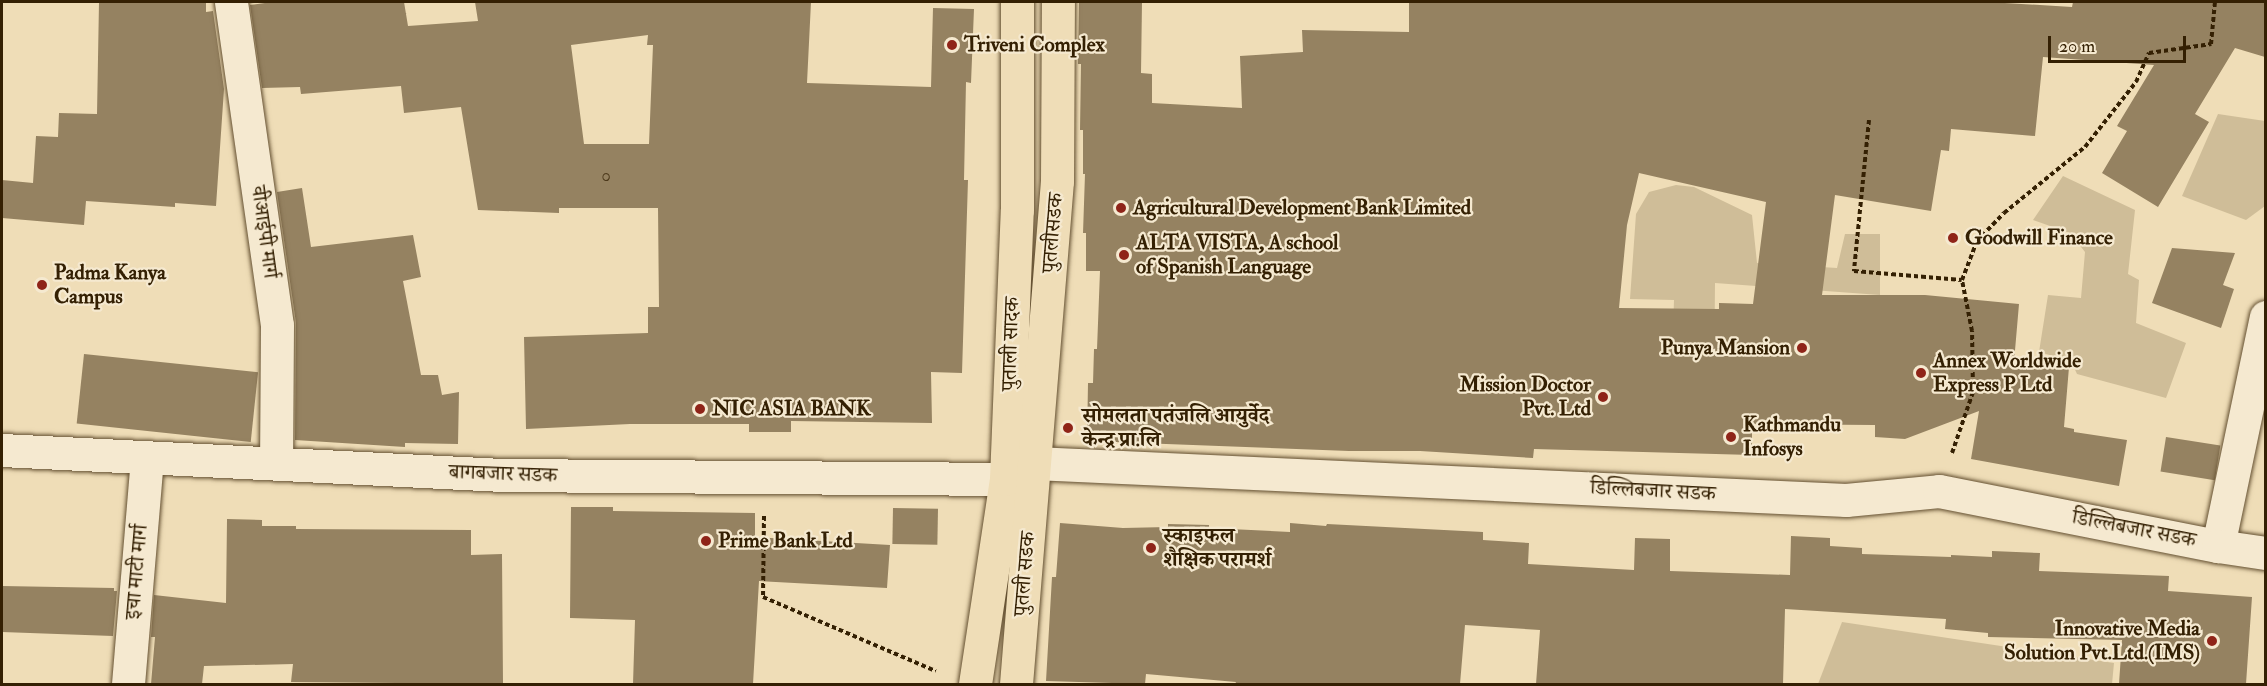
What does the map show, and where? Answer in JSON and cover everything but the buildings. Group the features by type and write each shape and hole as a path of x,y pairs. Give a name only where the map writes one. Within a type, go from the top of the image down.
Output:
{"main road":[{"name":"वीआईपी मार्ग","path":"231,2 277,326 276,463"},
{"name":"पुताली सादक","path":"960,680 1006,479 1017,210 1017,2"},
{"name":"पुतलीसडक","path":"1034,464 1057,181 1058,2"},
{"path":"2218,546 2265,317"},
{"name":"बागबजार सडक","path":"2,450 502,475 765,479 1006,479"},
{"name":"इचा माटी मार्ग","path":"128,684 147,459"},
{"path":"1006,479 1034,464"},
{"name":"डिल्लिबजार सडक","path":"1034,464 1845,500 1939,491 2218,546 2265,552"},
{"name":"पुतली सडक","path":"1016,684 1034,464"}],"path":[{"path":"1939,491 1973,392 1972,331 1962,280 1977,241 2004,213 2085,147 2136,82 2149,53 2211,44 2216,2"},
{"path":"1869,120 1854,271 1962,280"},
{"path":"765,479 763,597 960,680"}],"shaded area":[{"path":"2218,114 2265,121 2265,206 2246,220 2182,196"},
{"path":"2063,176 2135,210 2128,274 2139,280 2136,323 2186,343 2166,398 2077,374 2071,361 2039,352 2048,295 2081,298 2085,252 2070,233 2033,220"},
{"path":"1676,185 1694,187 1752,215 1757,263 1837,268 1845,234 1880,234 1880,295 1715,283 1714,387 1672,361 1674,300 1630,299 1636,214 1649,192"},
{"path":"1842,622 2114,663 2112,684 1818,684"}],"place":[{"name":"Triveni Complex","path":"952,45"},
{"name":"Agricultural Development Bank Limited","path":"1121,208"},
{"name":"Goodwill Finance","path":"1953,238"},
{"name":"ALTA VISTA, A school of Spanish Language","path":"1124,255"},
{"name":"Padma Kanya Campus","path":"42,285"},
{"name":"Punya Mansion","path":"1802,348"},
{"name":"Annex Worldwide Express P Ltd","path":"1921,373"},
{"name":"Mission Doctor Pvt. Ltd","path":"1603,397"},
{"name":"NIC ASIA BANK","path":"700,409"},
{"name":"सोमलता पतंजलि आयुर्वेद केन्द्र प्रा.लि","path":"1068,428"},
{"name":"Kathmandu Infosys","path":"1731,437"},
{"name":"Prime Bank Ltd","path":"706,541"},
{"name":"स्काइफल शैक्षिक परामर्श","path":"1151,548"},
{"name":"Innovative Media Solution Pvt.Ltd.(IMS)","path":"2212,641"}]}
